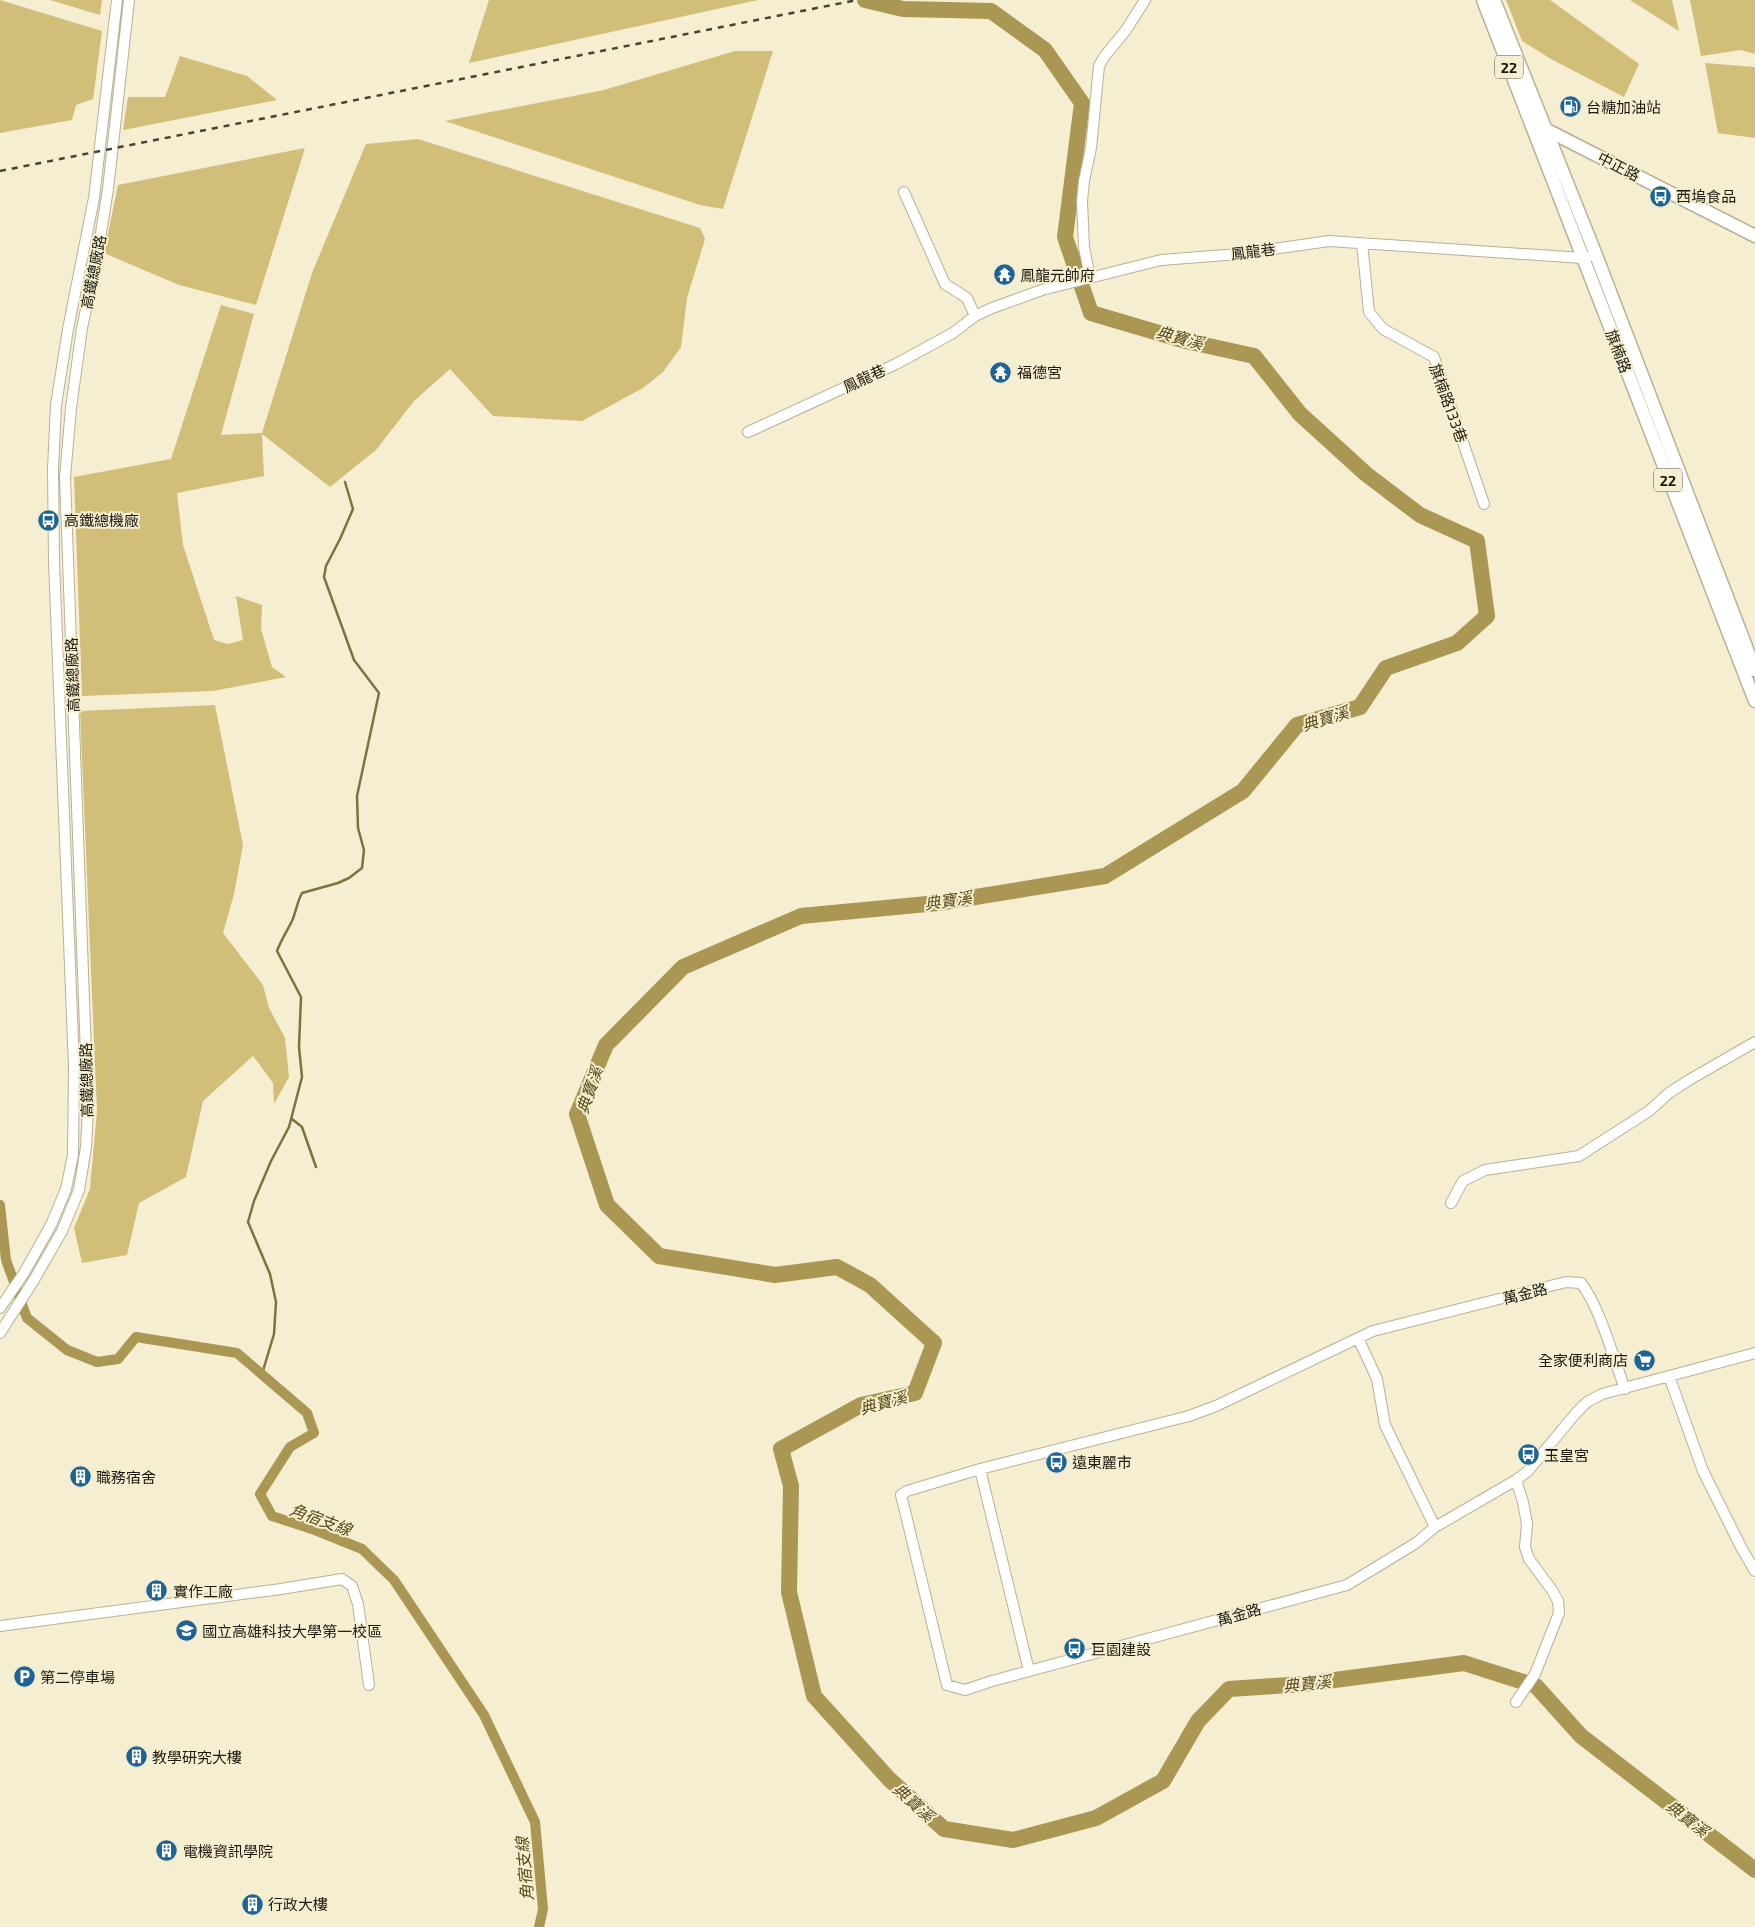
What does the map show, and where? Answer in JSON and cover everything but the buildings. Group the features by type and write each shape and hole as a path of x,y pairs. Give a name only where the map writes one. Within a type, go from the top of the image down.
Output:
{"main road":[{"name":"旗楠路","path":"1483,0 1596,255 1755,670"},
{"name":"旗楠路","path":"1494,0 1583,258 1755,701"},
{"name":"中正路","path":"1541,132 1755,236"}],"street":[{"name":"高鐵總廠路","path":"0,1308 24,1273 52,1225 66,1189 73,1155 74,1066 54,562 53,469 56,405 68,329 94,198 117,0"},
{"name":"高鐵總廠路","path":"1,1332 62,1232 79,1190 86,1147 88,1110 65,477 71,408 82,328 97,258 108,189 129,0"},
{"path":"1090,278 1084,247 1082,201 1091,148 1100,66 1104,57 1126,30 1145,0"},
{"path":"904,192 945,284 967,298 975,316"},
{"name":"鳳龍巷","path":"748,432 896,364 953,333 975,316 1042,290 1161,260 1239,254 1329,241 1362,243"},
{"path":"1362,243 1583,258 1596,255"},
{"name":"旗楠路133巷","path":"1362,243 1370,312 1382,329 1434,357 1484,504"},
{"path":"1451,1203 1464,1181 1485,1170 1579,1156 1644,1115 1668,1093 1755,1042"},
{"name":"萬金路","path":"1625,1389 1586,1289 1581,1283 1574,1281 1373,1331 1216,1406 1189,1416 980,1469 907,1491 901,1495 947,1686 965,1690 1347,1585 1416,1543 1435,1527 1527,1472 1587,1402 1602,1394 1625,1389 1755,1352"},
{"path":"1358,1338 1377,1378 1385,1426 1435,1527"},
{"path":"1668,1376 1703,1471 1755,1571"},
{"path":"980,1469 1028,1672"},
{"path":"1516,1480 1527,1524 1525,1547 1529,1559 1558,1601 1559,1613 1535,1674 1516,1702"},
{"path":"0,1626 281,1589 342,1579 352,1586 358,1604 369,1685"}],"shaded area":[{"path":"0,0 102,31 93,99 76,105 72,120 0,133"},
{"path":"50,0 102,0 100,15"},
{"path":"489,0 758,0 469,63"},
{"path":"1506,0 1550,0 1639,64 1624,97 1551,59 1522,41"},
{"path":"1630,0 1672,0 1679,31"},
{"path":"1690,0 1755,0 1755,54 1741,50 1701,56"},
{"path":"735,51 773,51 723,209 700,205 445,121 604,90"},
{"path":"180,56 247,76 277,100 123,130 128,97 165,97"},
{"path":"1705,63 1755,67 1755,138 1718,133"},
{"path":"418,139 700,228 705,239 687,298 681,347 663,372 643,388 582,421 493,416 450,369 414,401 376,450 330,487 262,434 264,476 177,493 183,545 214,640 228,644 243,640 236,596 262,605 261,629 272,667 286,677 213,691 82,696 74,477 171,459 221,305 254,314 221,435 262,433 312,273 366,144"},
{"path":"305,148 256,305 179,285 104,253 118,185"},
{"path":"215,705 243,845 234,894 223,933 263,985 269,1008 285,1038 289,1077 274,1104 273,1083 253,1056 203,1101 186,1177 139,1203 127,1255 82,1263 74,1228 90,1189 97,1111 80,711"}],"waterway":[{"name":"典寶溪","path":"865,0 903,9 991,11 1045,50 1082,103 1065,237 1091,313 1186,341 1254,356 1300,414 1366,474 1420,515 1477,541 1487,616 1457,643 1386,668 1360,707 1297,725 1243,791 1105,876 938,903 801,916 683,967 606,1045 577,1114 607,1205 659,1256 775,1275 837,1267 870,1285 934,1343 915,1393 861,1405 781,1449 791,1486 789,1592 814,1696 889,1779 944,1829 1013,1840 1096,1818 1163,1781 1198,1721 1229,1689 1304,1684 1464,1663 1536,1686 1581,1736 1755,1870"},
{"path":"262,1374 274,1334 276,1302 270,1274 248,1222 254,1201 271,1161 289,1127 302,1077 299,1047 301,997 277,951 292,921 302,893 338,883 349,878 362,868 364,850 358,828 357,796 379,693 354,660 324,577 326,566 353,509 345,482"},
{"path":"292,1119 302,1127 316,1167"},
{"name":"角宿支線","path":"0,1205 6,1260 27,1318 67,1350 97,1362 118,1359 136,1337 237,1353 307,1413 314,1433 290,1447 260,1494 272,1516 315,1530 362,1549 394,1580 484,1715 535,1822 543,1909 539,1927"},
{"name":"角宿支線","path":"18,1311 27,1318"}],"railway":[{"path":"0,171 857,0"}],"place":[{"name":"台糖加油站","path":"1570,107"},
{"name":"西塢食品","path":"1660,196"},
{"name":"鳳龍元帥府","path":"1004,275"},
{"name":"福德宮","path":"1001,372"},
{"name":"高鐵總機廠","path":"48,520"},
{"name":"全家便利商店","path":"1644,1360"},
{"name":"玉皇宮","path":"1528,1455"},
{"name":"遠東麗市","path":"1056,1462"},
{"name":"職務宿舍","path":"80,1477"},
{"name":"實作工廠","path":"157,1591"},
{"name":"國立高雄科技大學第一校區","path":"186,1631"},
{"name":"巨園建設","path":"1075,1649"},
{"name":"第二停車場","path":"24,1677"},
{"name":"教學研究大樓","path":"136,1757"},
{"name":"電機資訊學院","path":"167,1851"},
{"name":"行政大樓","path":"252,1904"}]}
